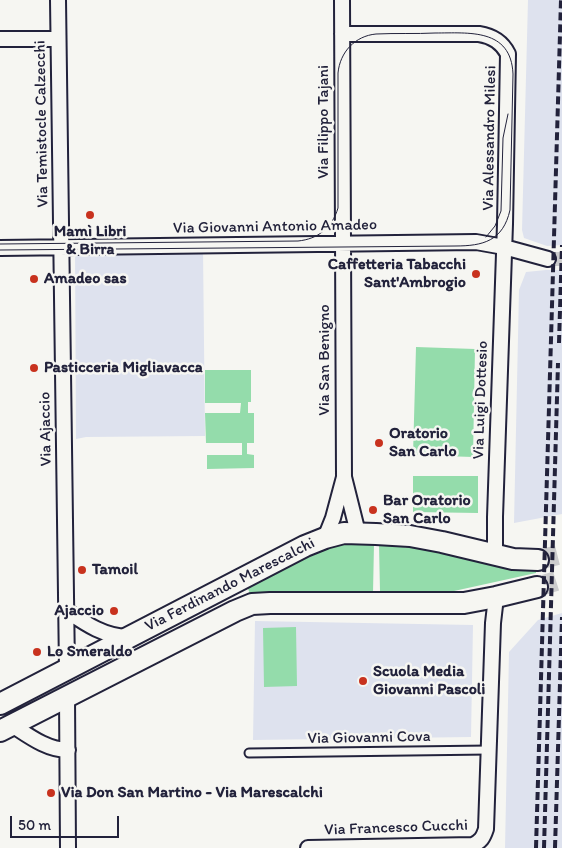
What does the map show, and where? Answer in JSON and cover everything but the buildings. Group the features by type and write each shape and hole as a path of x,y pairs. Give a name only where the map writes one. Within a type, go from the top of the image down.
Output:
{"street":[{"name":"Via Temistocle Calzecchi","path":"58,0 61,247"},
{"name":"Via Filippo Tajani","path":"342,0 342,243"},
{"name":"Via Alessandro Milesi","path":"342,34 475,33 491,37 504,48 508,54 509,62 504,247"},
{"path":"0,39 58,39"},
{"name":"Via Giovanni Antonio Amadeo","path":"0,248 476,242 504,247 548,259"},
{"name":"Via San Benigno","path":"342,243 344,477 358,533"},
{"name":"Via Ajaccio","path":"61,247 67,669"},
{"name":"Via Luigi Dottesio","path":"495,554 495,498 504,247"},
{"name":"Via San Benigno","path":"325,538 333,518 344,477"},
{"name":"Via Ferdinando Marescalchi","path":"6,728 67,697 116,658 129,637 325,538 344,533 410,536 514,559 538,560"},
{"name":"Via Ferdinando Marescalchi","path":"0,704 67,669 116,658 252,604 270,602 344,602 464,604 537,587"},
{"path":"488,750 493,624 496,598"},
{"path":"67,611 103,633 118,637 129,637"},
{"path":"67,669 68,848"},
{"path":"6,728 46,745 68,750"},
{"name":"Via Francesco Cucchi","path":"308,848 473,845 479,842 483,838 486,829 488,750"}],"lane":[{"name":"Via Giovanni Cova","path":"249,753 488,750"}],"shaded area":[{"path":"528,0 562,0 562,245 547,246 524,238 522,230"},
{"path":"203,249 205,436 86,437 76,439 75,250"},
{"path":"562,270 562,514 514,523 519,290 526,272"},
{"path":"562,613 562,848 505,848 509,652 538,620"},
{"name":"Scuola Media Giovanni Pascoli","path":"255,621 473,625 471,737 253,740"}],"green space":[{"path":"416,347 475,349 473,457 413,455"},
{"path":"205,370 251,370 251,402 248,402 248,413 254,413 254,443 247,443 247,454 254,455 254,468 207,469 207,455 242,455 242,443 206,443 205,413 240,413 241,403 205,403"},
{"path":"413,476 478,476 478,513 413,512"},
{"path":"345,542 374,544 373,593 267,592 251,596 246,584 306,553"},
{"path":"379,545 426,549 536,565 536,573 454,591 380,591"},
{"path":"296,627 297,686 264,687 263,628"}],"tunnel":[{"path":"548,259 562,259"},
{"path":"538,560 562,554"},
{"path":"537,587 562,579"}],"tram line":[{"path":"0,244 298,241 312,238 328,227 338,208 338,73 342,58 350,46 361,38 376,34 474,34 486,36 496,41 505,48 510,59 513,74 510,210 502,229 497,235 483,243 465,246 0,250"},
{"path":"486,237 495,226 501,211 503,138 508,114"}],"railway":[{"path":"536,848 561,0"},
{"path":"559,343 562,245"},
{"path":"544,848 558,363"},
{"path":"555,848 562,617"}],"place":[{"name":"Mamì Libri & Birra","path":"90,215"},
{"name":"Caffetteria Tabacchi Sant'Ambrogio","path":"476,274"},
{"name":"Amadeo sas","path":"34,279"},
{"name":"Pasticceria Migliavacca","path":"34,368"},
{"name":"Oratorio San Carlo","path":"379,443"},
{"name":"Bar Oratorio San Carlo","path":"373,510"},
{"name":"Tamoil","path":"82,570"},
{"name":"Ajaccio","path":"114,611"},
{"name":"Lo Smeraldo","path":"37,652"},
{"name":"Scuola Media Giovanni Pascoli","path":"363,681"},
{"name":"Via Don San Martino - Via Marescalchi","path":"51,793"}]}
